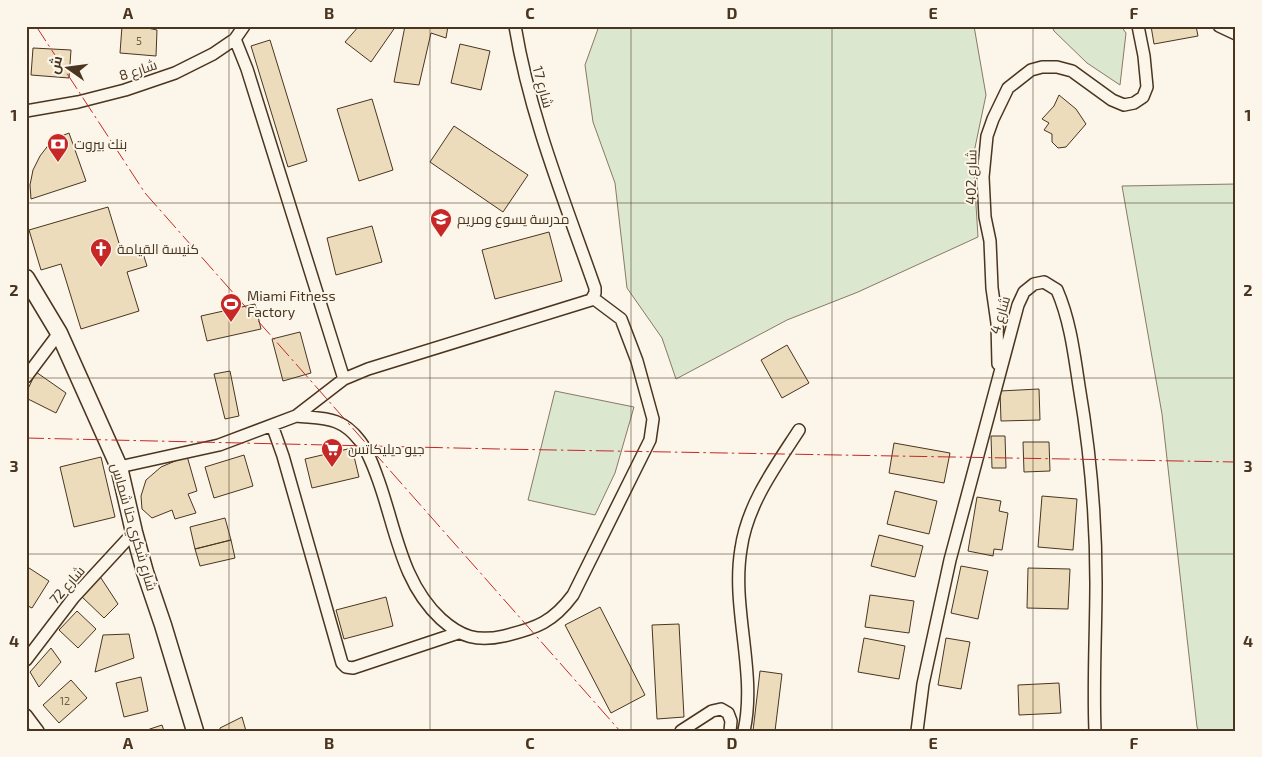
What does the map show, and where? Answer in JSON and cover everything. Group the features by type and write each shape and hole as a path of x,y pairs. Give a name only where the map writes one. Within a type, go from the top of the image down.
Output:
{"street":[{"name":"شارع 8","path":"26,111 78,102 126,90 175,74 213,54 234,39 244,26"},
{"name":"شارع 17","path":"515,26 529,95 595,288 593,298"},
{"name":"شارع 402","path":"998,377 997,323 992,288 990,241 985,217 983,177 987,136 993,119 1008,88 1026,73 1042,66 1072,71 1112,100 1124,105 1134,103 1143,97 1147,87 1144,56 1138,26"},
{"path":"1219,26 1236,34"},
{"path":"234,39 247,70 344,379"},
{"name":"شارع شكري حنا شماس","path":"26,278 59,333 119,467 134,532 195,731"},
{"name":"شارع 4","path":"917,731 923,684 950,560 998,377 1024,292 1039,282 1044,282 1056,288 1067,316 1084,418 1094,511 1096,580 1095,731"},
{"path":"119,467 219,445 296,416 344,379 368,369 588,303 593,298 621,319 637,361 653,419 650,440 587,569 561,612 543,624 520,632 487,639 458,632 434,612 420,595 402,559 374,468 360,441 345,426 333,420 296,416"},
{"path":"26,377 59,333"},
{"path":"272,425 283,456 342,663 346,667 352,668 458,632"},
{"path":"744,731 746,669 740,596 740,549 754,506 766,482 798,430"},
{"name":"شارع 72","path":"26,660 74,597 134,532"},
{"path":"682,731 712,711 721,709 728,713 731,721 730,731"},
{"path":"26,715 38,731"}],"green space":[{"path":"599,26 974,26 986,95 973,157 978,237 858,292 787,320 676,379 662,338 627,288 615,183 593,122 585,65"},
{"path":"1052,26 1121,26 1126,33 1120,85 1087,63 1054,31"},
{"path":"1236,184 1236,731 1199,731 1197,727 1162,414 1122,186"},
{"path":"555,391 634,407 615,473 595,515 528,500"}],"building":[{"path":"122,26 138,26 157,30 156,56 120,53"},
{"path":"359,26 396,26 371,62 345,42"},
{"path":"405,26 448,26 446,38 431,33 419,85 394,82"},
{"path":"1151,26 1196,26 1198,36 1154,44"},
{"path":"270,40 307,161 288,167 251,46"},
{"path":"460,44 490,51 481,90 451,83"},
{"path":"33,48 71,50 69,78 31,75"},
{"path":"1059,95 1076,109 1086,124 1066,147 1058,148 1052,142 1052,134 1044,130 1049,123 1042,119 1054,106"},
{"path":"372,99 393,170 359,181 337,109"},
{"path":"454,126 528,175 503,212 430,162"},
{"name":"بنك بيروت","path":"69,133 86,181 31,199 30,185 33,170 40,156 50,143"},
{"name":"كنيسة القيامة","path":"108,207 122,253 141,247 147,266 127,272 139,311 81,329 61,264 41,270 29,230"},
{"path":"372,226 382,262 336,275 327,238"},
{"path":"549,232 562,281 495,299 482,250"},
{"name":"Miami Fitness Factory","path":"255,304 261,329 207,341 201,316"},
{"path":"300,332 311,373 283,381 272,339"},
{"path":"787,345 809,383 782,398 761,360"},
{"path":"230,371 239,416 225,419 214,374"},
{"path":"36,372 66,393 56,413 26,398 26,393"},
{"path":"1039,389 1040,420 1001,421 1000,391"},
{"path":"991,436 1005,436 1006,468 992,468"},
{"path":"1023,442 1049,442 1050,471 1024,472"},
{"path":"894,443 950,453 944,483 889,473"},
{"name":"جيو ديليكاتس","path":"352,448 359,477 312,488 305,459"},
{"path":"244,455 253,486 214,498 205,467"},
{"path":"187,456 197,491 188,494 196,513 175,519 172,510 152,518 142,509 141,496 146,480 161,467"},
{"path":"101,457 115,517 74,527 60,467"},
{"path":"895,491 937,501 929,534 887,524"},
{"path":"1042,496 1077,499 1073,550 1038,547"},
{"path":"977,497 1001,501 999,511 1008,513 1002,550 994,549 993,556 968,551"},
{"path":"225,518 231,540 195,549 190,527"},
{"path":"879,535 923,546 915,577 871,566"},
{"path":"231,540 235,558 200,566 195,549"},
{"path":"26,566 49,581 32,608 26,605"},
{"path":"961,566 988,571 978,619 951,613"},
{"path":"1028,568 1070,569 1068,609 1027,608"},
{"path":"99,575 118,604 104,618 80,595"},
{"path":"870,595 914,601 909,633 865,627"},
{"path":"386,597 393,626 344,639 336,610"},
{"path":"600,607 645,695 611,713 565,625"},
{"path":"77,611 96,629 78,648 59,630"},
{"path":"679,624 684,717 657,719 652,625"},
{"path":"129,634 134,658 95,672 103,635"},
{"path":"864,638 905,646 899,679 858,672"},
{"path":"946,638 970,642 961,689 938,685"},
{"path":"51,648 61,662 39,687 30,672"},
{"path":"760,671 782,674 775,731 753,731"},
{"path":"141,677 148,711 124,717 116,683"},
{"path":"71,680 87,698 59,723 43,705"},
{"path":"1059,683 1061,713 1019,715 1018,685"},
{"path":"242,717 246,731 220,731 220,728"},
{"path":"162,725 164,731 144,731"}],"power":[{"path":"36,26 145,193 620,731"},
{"path":"26,438 499,449 1236,462"}],"place":[{"name":"بنك بيروت","path":"58,163"},
{"name":"مدرسة يسوع ومريم","path":"441,238"},
{"name":"كنيسة القيامة","path":"101,268"},
{"name":"Miami Fitness Factory","path":"231,323"},
{"name":"جيو ديليكاتس","path":"332,468"}]}
